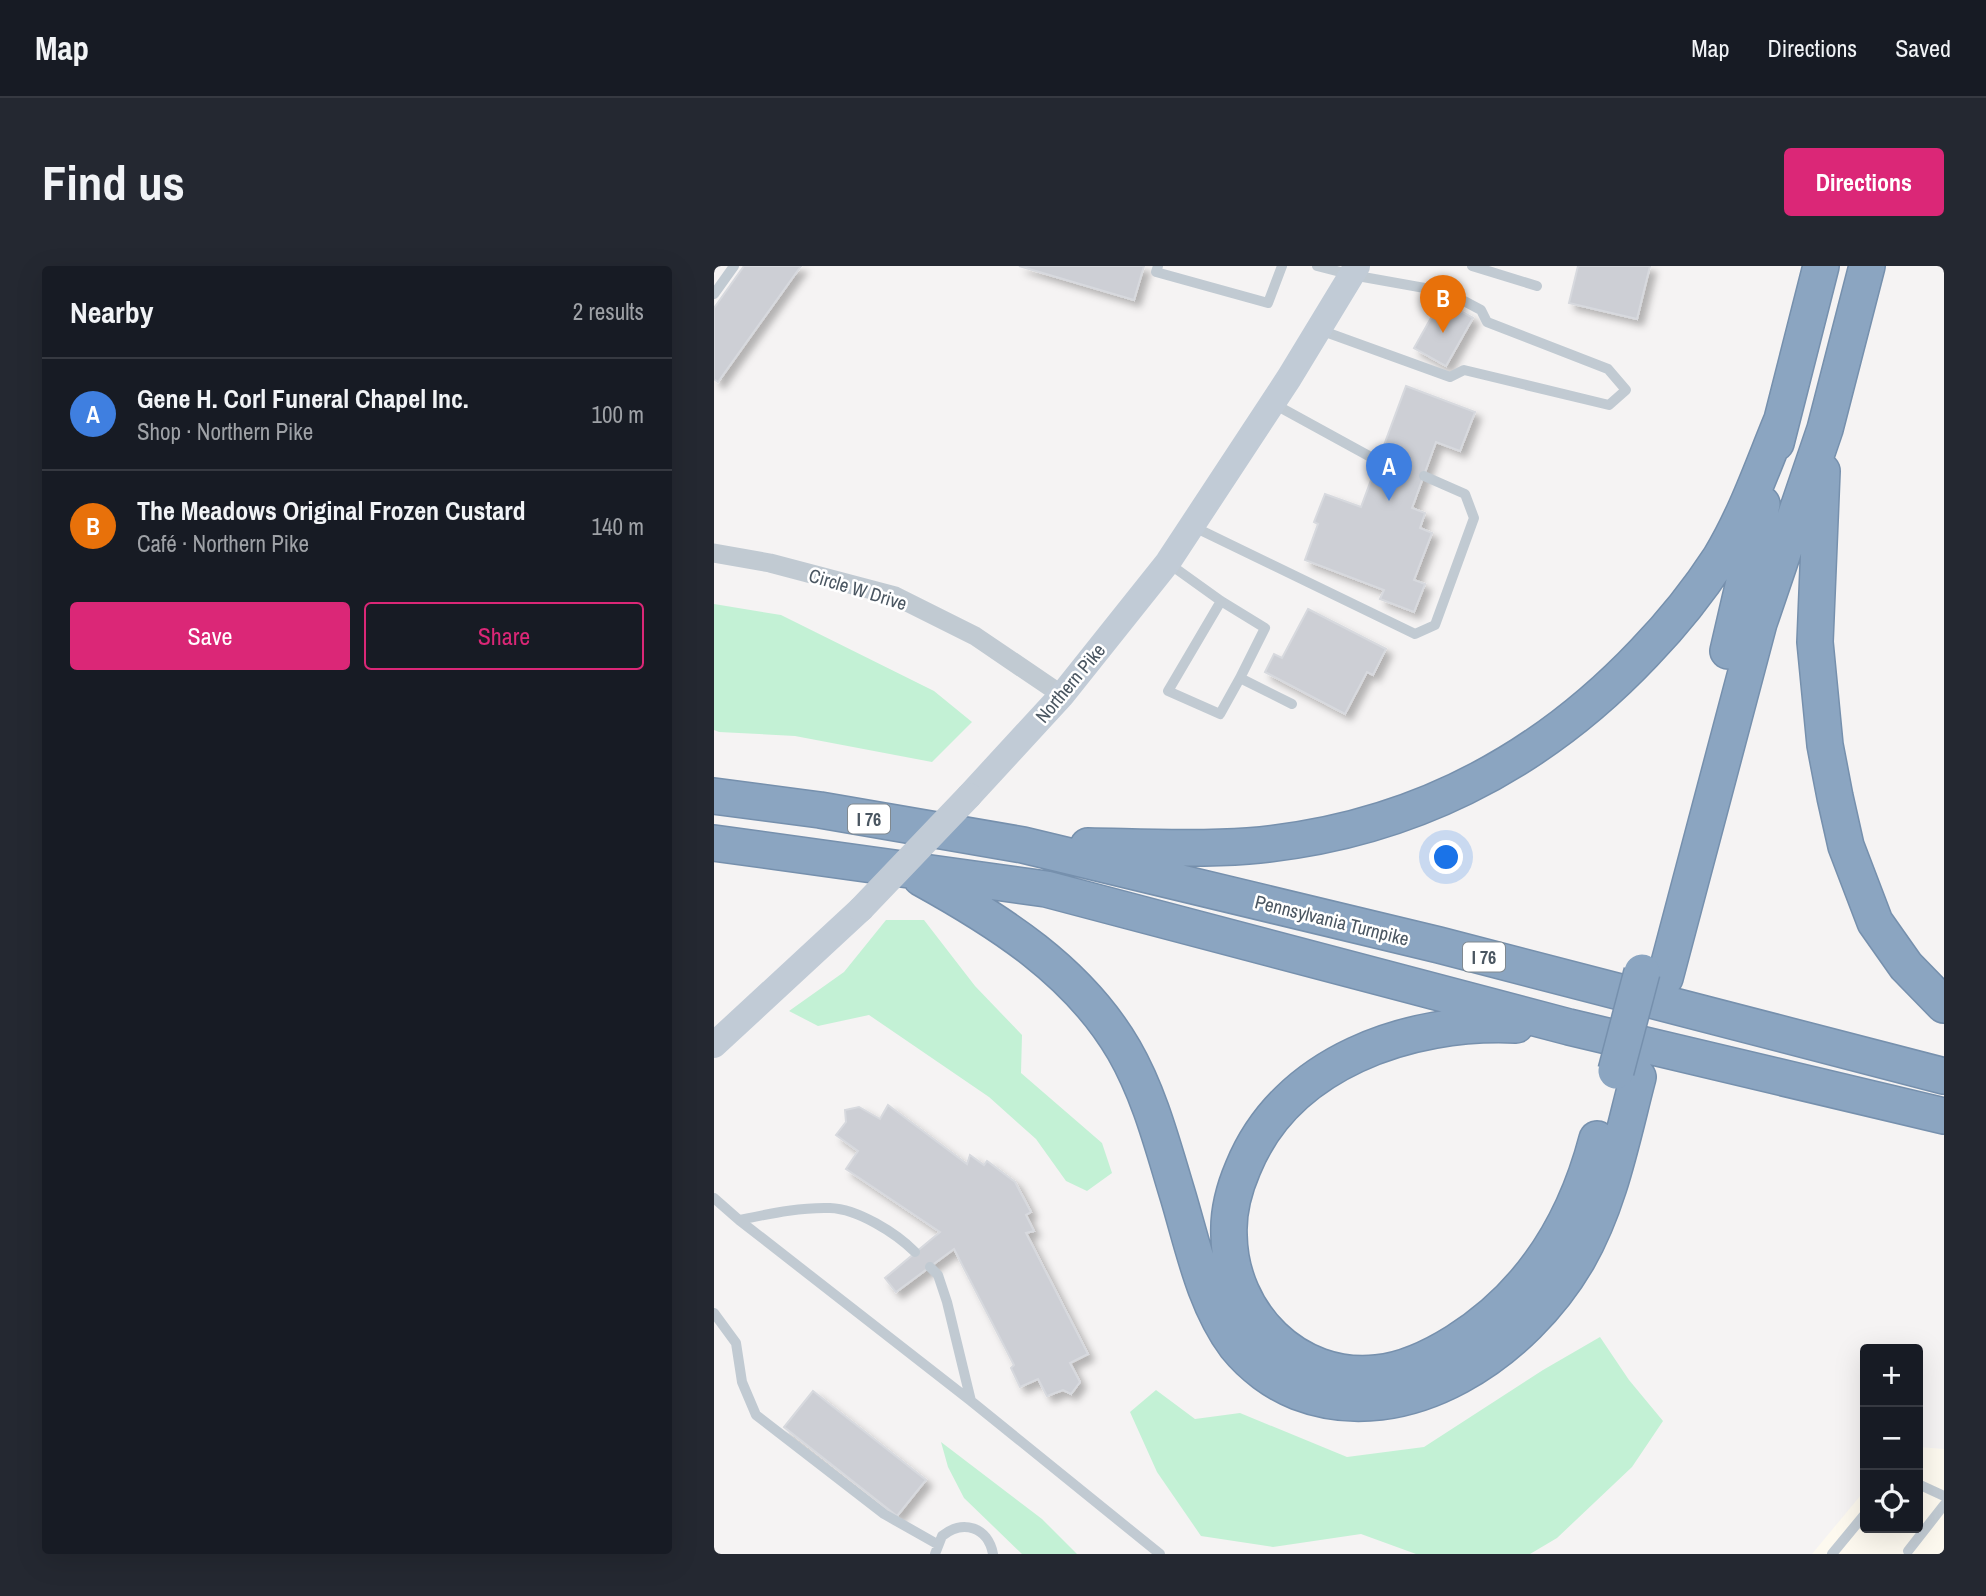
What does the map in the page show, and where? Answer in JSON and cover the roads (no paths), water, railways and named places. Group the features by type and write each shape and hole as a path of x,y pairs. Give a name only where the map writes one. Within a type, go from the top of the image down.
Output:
{"highway":[{"path":"902,868 966,903 1022,940 1070,982 1109,1027 1135,1072 1154,1119 1200,1270 1224,1326 1237,1347 1254,1364 1291,1389 1312,1398 1357,1404 1382,1403 1407,1397 1460,1375 1505,1345 1562,1284 1590,1234 1611,1179 1627,1074 1653,975 1781,422 1821,266"},
{"path":"1653,975 1759,622 1825,429 1867,266"},
{"path":"1023,845 1207,848 1284,841 1334,832 1391,817 1455,792 1497,771 1551,737 1596,701 1674,621 1707,579 1735,531 1781,422"},
{"path":"1825,429 1815,642 1825,746 1835,797 1846,846 1875,922 1906,966 1944,1004"},
{"name":"Pennsylvania Turnpike","path":"714,796 820,810 1023,845 1439,945 1944,1076"},
{"name":"I 76","path":"714,843 1046,889 1569,1027 1944,1116"},
{"path":"1569,1027 1470,1026 1411,1035 1362,1051 1338,1064 1298,1091 1283,1105 1247,1156 1234,1195 1228,1234 1240,1291 1263,1328 1275,1341 1305,1360 1322,1367 1357,1374 1378,1373 1446,1349 1486,1322 1539,1268 1567,1223 1627,1074"}],"main road":[{"name":"Northern Pike","path":"714,1045 861,909 1062,695 1168,562 1272,404 1355,270"}],"street":[{"name":"Circle W Drive","path":"714,553 770,563 895,596 975,636 1062,695"}],"lane":[{"path":"714,294 734,266"},
{"path":"1158,266 1156,272 1268,303 1282,266"},
{"path":"1317,266 1355,270 1447,292 1481,310 1487,322 1608,369 1626,390 1609,405 1464,370 1450,377 1319,329"},
{"path":"1472,266 1537,286"},
{"path":"1272,404 1378,460"},
{"path":"1192,526 1415,634 1435,625 1474,518 1465,494 1424,476"},
{"path":"1168,562 1221,601 1265,628 1220,714 1168,691 1221,601"},
{"path":"1240,678 1292,704"},
{"path":"714,1198 1160,1554"},
{"path":"739,1220 781,1212 832,1208 871,1220 903,1240 915,1252"},
{"path":"930,1267 938,1275 947,1302 971,1401"},
{"path":"714,1313 736,1343 742,1382 756,1415 884,1514 936,1549 950,1530 969,1526 986,1536 993,1554"},
{"path":"1923,1486 1944,1496"},
{"path":"1908,1553 1944,1505"},
{"path":"1832,1554 1860,1520"}],"place":[{"name":"The Meadows Original Frozen Custard","path":"1443,333"},
{"name":"Gene H. Corl Funeral Chapel Inc.","path":"1389,501"}]}
